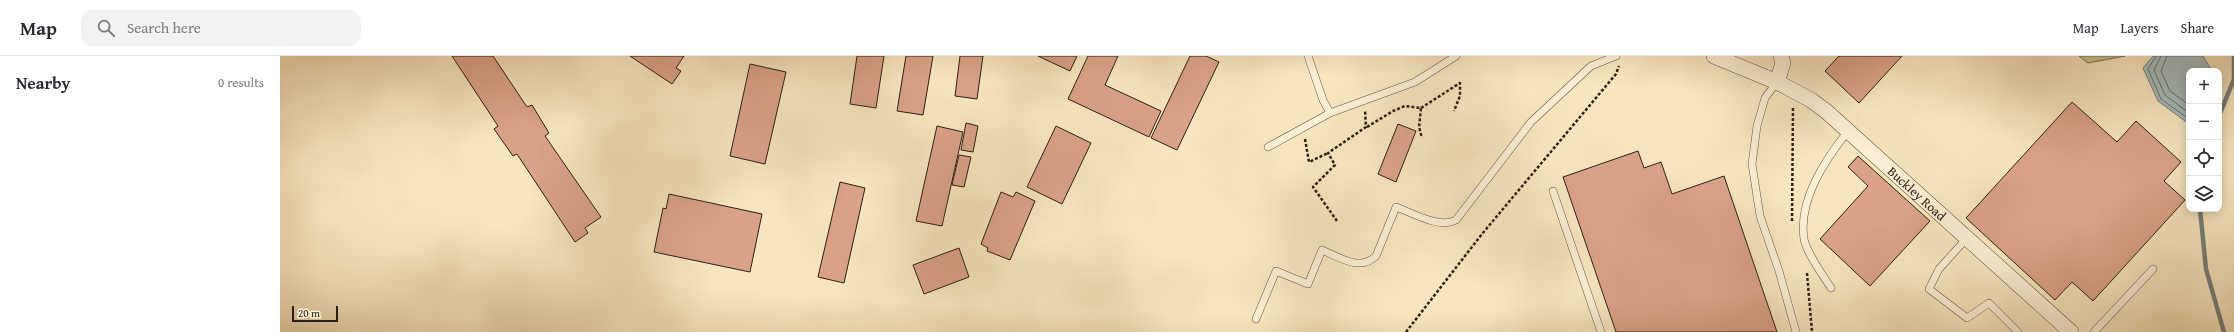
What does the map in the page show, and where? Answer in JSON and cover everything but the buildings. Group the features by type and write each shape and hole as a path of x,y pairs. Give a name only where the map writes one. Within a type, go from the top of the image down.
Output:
{"street":[{"name":"Buckley Road","path":"1714,56 1777,82 1811,100 1848,131 2071,332"},
{"path":"1777,82 1783,63 1781,56"}],"lane":[{"path":"1308,56 1323,100 1330,113"},
{"path":"1268,147 1330,113 1415,82 1456,56"},
{"path":"1256,318 1276,271 1308,284 1322,250 1359,264 1371,262 1376,256 1396,206 1438,222 1450,224 1456,220 1531,122 1591,66 1619,59"},
{"path":"1777,82 1765,98 1758,126 1752,164 1760,216 1779,271 1796,332"},
{"path":"1831,288 1804,241 1803,219 1810,192 1835,147 1848,131"},
{"path":"1553,191 1601,332"},
{"path":"1967,238 1939,268 1929,289 1967,318 1989,303 2018,332"},
{"path":"2094,332 2153,269"}],"path":[{"path":"1406,332 1482,234 1616,74 1619,59"},
{"path":"1303,127 1309,162 1328,153 1392,111 1405,106 1421,108 1460,83 1460,96 1454,111"},
{"path":"1363,101 1367,119 1366,128"},
{"path":"1421,108 1418,127 1422,138"},
{"path":"1328,153 1335,165 1313,187 1338,221"}],"green space":[{"path":"2079,56 2125,56 2088,63"}],"water":[{"path":"2153,56 2203,56 2210,68 2186,68 2186,122 2158,101 2143,68"}],"waterway":[{"path":"2222,109 2234,79 2234,56"},
{"path":"2200,212 2206,269 2224,332"}]}
